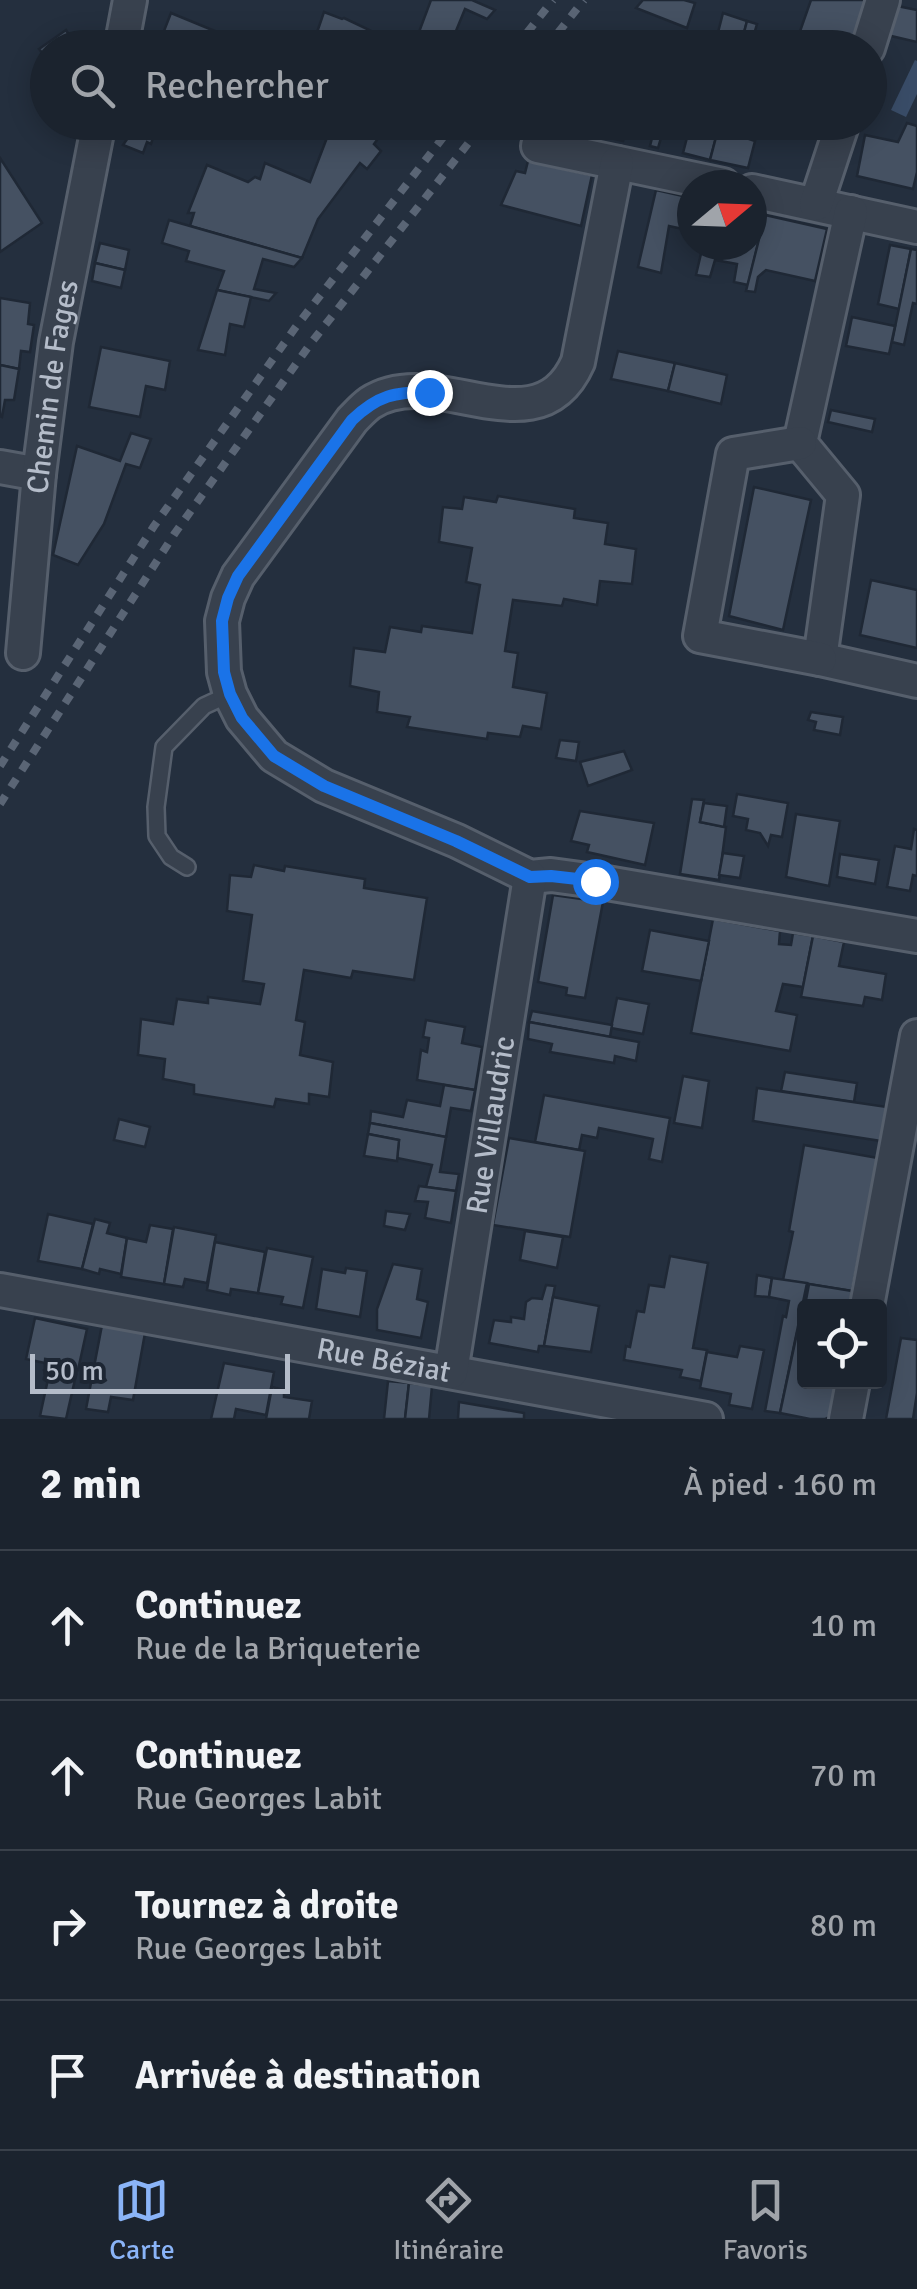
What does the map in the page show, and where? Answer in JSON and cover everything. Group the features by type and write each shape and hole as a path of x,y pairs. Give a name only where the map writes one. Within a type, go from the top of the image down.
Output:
{"street":[{"path":"124,30 130,0"},
{"path":"874,30 883,0"},
{"name":"Chemin de Fages","path":"23,653 56,342 95,140"},
{"path":"816,204 837,140"},
{"path":"538,146 677,175"},
{"path":"617,163 578,362 570,380 557,393 539,402 518,405 429,392 405,392 369,404 352,420 238,576 222,621 224,672 230,694 256,738 274,756 324,786 456,841 530,877 595,881 917,936"},
{"path":"767,194 917,227"},
{"path":"800,443 850,212"},
{"path":"800,443 733,454 700,636 917,682"},
{"path":"800,443 842,495 820,659"},
{"path":"0,467 40,474"},
{"name":"Rue Villaudric","path":"451,1372 530,877"},
{"path":"868,1299 917,1036"},
{"name":"Rue Béziat","path":"0,1290 706,1419"},
{"path":"846,1419 852,1389"}],"lane":[{"path":"187,867 170,857 157,836 156,808 164,746 204,706 230,694"}],"water":[{"path":"915,60 917,94 906,117 891,110"}],"building":[{"path":"431,0 472,0 495,10 487,19 465,9 456,30 420,30"},
{"path":"643,0 695,3 687,28 636,8"},
{"path":"811,0 866,0 856,30 800,30"},
{"path":"897,6 917,10 917,42 887,35"},
{"path":"324,12 369,30 318,30"},
{"path":"171,13 212,30 164,30"},
{"path":"723,13 747,21 745,30 719,30"},
{"path":"747,21 757,24 755,30 745,30"},
{"path":"907,123 917,126 913,189 857,176 864,140 898,142"},
{"path":"126,140 152,140 151,144 147,142 143,153 123,145"},
{"path":"326,140 377,140 374,144 381,151 367,169 360,163 318,219 302,258 190,226 194,213 188,213 207,165 248,182 255,177 260,179 265,163 310,182"},
{"path":"686,140 715,140 710,160 683,153"},
{"path":"715,140 755,141 748,168 710,160"},
{"path":"0,158 42,223 0,252"},
{"path":"528,161 592,175 581,226 501,205 516,171 525,173"},
{"path":"656,190 677,195 677,228 669,226 661,273 638,267"},
{"path":"767,215 827,229 815,281 766,270 758,277 755,292 746,291 754,260 767,260"},
{"path":"169,220 302,258 294,267 263,259 254,289 276,293 269,301 217,290 224,271 186,261 189,251 162,243"},
{"path":"100,243 129,250 125,270 95,263"},
{"path":"890,245 911,249 899,309 878,304"},
{"path":"911,249 917,250 917,304 913,303 904,345 892,342"},
{"path":"700,260 715,260 710,277 696,275"},
{"path":"715,260 754,260 748,285 734,282 737,264"},
{"path":"95,263 125,270 121,288 92,281"},
{"path":"217,290 251,297 244,327 230,324 225,355 198,350"},
{"path":"0,298 30,303 28,324 34,325 30,352 21,351 19,369 0,365"},
{"path":"852,317 895,326 889,354 846,346"},
{"path":"101,347 170,361 165,390 146,386 140,417 89,407"},
{"path":"618,351 675,363 668,391 611,379"},
{"path":"675,363 727,375 721,404 668,391"},
{"path":"0,365 19,369 14,400 5,400 2,417 0,416"},
{"path":"831,410 875,419 872,432 828,422"},
{"path":"131,433 151,439 140,468 126,464 104,524 78,565 53,555 77,446 120,461"},
{"path":"754,487 811,500 783,630 729,616"},
{"path":"498,496 575,509 574,518 608,523 605,544 636,549 632,584 600,581 597,605 564,599 562,606 513,600 505,651 518,653 513,687 547,693 541,729 523,726 520,737 488,733 487,739 407,727 410,717 377,712 379,692 350,686 354,648 385,652 390,627 421,632 422,626 472,633 480,585 466,582 472,548 439,542 443,507 462,509 464,497 496,502"},
{"path":"871,580 917,590 917,648 860,635"},
{"path":"811,712 843,717 840,735 814,730 816,722 808,720"},
{"path":"560,740 579,742 576,761 556,758"},
{"path":"624,751 632,770 588,786 580,762"},
{"path":"737,794 788,803 782,837 771,835 768,846 760,833 746,830 748,819 733,816"},
{"path":"692,799 704,800 700,822 726,827 719,880 680,874"},
{"path":"704,803 727,806 724,827 700,822"},
{"path":"580,811 654,823 645,865 587,852 589,845 571,841"},
{"path":"796,814 840,821 829,886 786,877"},
{"path":"914,829 917,876 913,875 910,891 887,887 895,846 911,849"},
{"path":"723,853 744,856 740,878 719,875"},
{"path":"840,854 879,860 875,884 837,877"},
{"path":"254,865 365,879 364,888 427,898 414,980 353,971 351,978 304,970 296,1020 305,1022 300,1055 333,1062 329,1097 309,1094 309,1104 276,1099 274,1107 194,1094 194,1085 163,1079 165,1059 138,1055 141,1019 173,1024 177,999 208,1003 208,997 260,1004 264,984 243,981 252,915 227,911 230,875 251,877"},
{"path":"553,895 603,902 585,998 566,995 567,988 538,982"},
{"path":"713,919 780,931 779,944 791,945 793,933 813,936 803,987 783,984 776,1011 797,1015 790,1051 691,1033"},
{"path":"650,930 709,941 701,981 642,971"},
{"path":"813,936 844,942 839,966 886,974 882,1000 865,997 863,1006 801,997"},
{"path":"617,998 649,1004 643,1034 611,1028"},
{"path":"532,1011 612,1025 610,1037 529,1022"},
{"path":"426,1020 465,1027 462,1043 482,1047 475,1090 417,1080 421,1050 427,1052 429,1038 423,1037"},
{"path":"529,1022 639,1042 636,1061 615,1056 614,1063 550,1052 552,1044 528,1039"},
{"path":"785,1072 857,1083 854,1102 781,1091"},
{"path":"683,1076 709,1081 702,1128 674,1123"},
{"path":"444,1085 475,1090 471,1111 451,1108 446,1137 370,1123 371,1111 403,1117 407,1100 440,1106"},
{"path":"757,1088 887,1107 881,1141 753,1121"},
{"path":"544,1095 670,1118 662,1162 649,1159 653,1139 599,1128 597,1138 582,1135 579,1150 535,1142"},
{"path":"119,1119 150,1127 145,1147 114,1140"},
{"path":"370,1123 446,1137 440,1172 459,1174 456,1191 426,1187 432,1165 397,1158 399,1140 368,1134"},
{"path":"368,1134 399,1140 397,1161 364,1156"},
{"path":"509,1138 585,1151 570,1237 493,1225"},
{"path":"804,1145 878,1158 852,1291 783,1280"},
{"path":"419,1186 456,1191 451,1223 425,1218 428,1202 415,1201"},
{"path":"386,1211 410,1214 405,1230 384,1226"},
{"path":"48,1214 93,1224 82,1269 38,1261"},
{"path":"95,1219 110,1223 107,1233 127,1238 121,1274 82,1269"},
{"path":"150,1225 173,1229 164,1284 121,1277 127,1238 146,1242"},
{"path":"174,1227 216,1235 207,1283 185,1279 183,1287 164,1284"},
{"path":"525,1231 563,1237 557,1268 520,1260"},
{"path":"215,1242 265,1252 258,1293 231,1289 230,1295 207,1290"},
{"path":"267,1248 313,1257 303,1308 281,1304 283,1297 258,1293"},
{"path":"670,1256 708,1263 693,1348 707,1350 701,1381 680,1377 682,1370 624,1360 637,1311 644,1312 649,1285 664,1287"},
{"path":"393,1264 422,1269 417,1299 428,1302 421,1338 377,1330 377,1309"},
{"path":"346,1268 367,1271 360,1317 316,1309 322,1269 345,1273"},
{"path":"757,1275 772,1278 769,1297 755,1296"},
{"path":"772,1278 807,1283 804,1299 797,1299 797,1331 780,1413 765,1411 789,1301 769,1297"},
{"path":"809,1284 852,1291 851,1299 806,1299"},
{"path":"546,1285 555,1286 544,1346 539,1346 538,1352 489,1343 494,1320 524,1319 526,1302 542,1299"},
{"path":"553,1297 599,1306 591,1352 544,1346"},
{"path":"35,1318 87,1329 78,1370 26,1359"},
{"path":"102,1325 145,1333 133,1400 111,1397 108,1412 86,1409"},
{"path":"797,1333 797,1389 835,1389 829,1417 810,1419 780,1413"},
{"path":"901,1338 917,1340 913,1419 886,1419"},
{"path":"740,1346 764,1350 752,1409 729,1405 731,1394 700,1388 707,1352 737,1357"},
{"path":"224,1363 274,1372 266,1415 236,1409 234,1419 211,1419"},
{"path":"50,1370 76,1375 66,1419 40,1416"},
{"path":"388,1381 409,1383 405,1419 384,1419"},
{"path":"409,1383 432,1386 429,1419 405,1419"},
{"path":"272,1387 284,1390 284,1397 312,1401 309,1419 266,1419"},
{"path":"459,1402 524,1413 524,1419 458,1419"}],"railway":[{"path":"529,30 553,0"},
{"path":"560,30 584,0"},
{"path":"0,766 154,526 295,328 441,140"},
{"path":"0,804 175,533 311,343 471,140"}],"route":[{"path":"429,392 385,396 352,420 238,576 222,621 224,672 230,694 256,738 274,756 324,786 456,841 530,877 595,881"}]}
